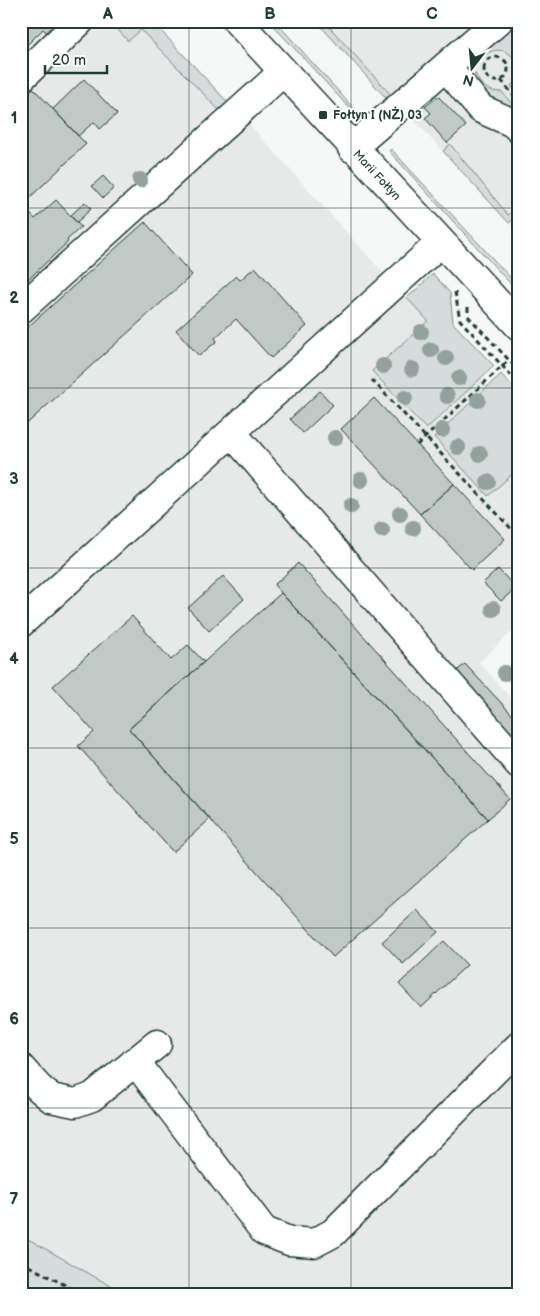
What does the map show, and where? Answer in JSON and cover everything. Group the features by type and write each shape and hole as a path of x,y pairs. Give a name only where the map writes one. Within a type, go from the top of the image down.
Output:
{"street":[{"path":"21,78 80,21"},
{"name":"Marii Fołtyn","path":"237,21 352,148 519,326"},
{"path":"352,148 498,21"},
{"path":"446,67 482,109 513,123 519,129"},
{"path":"21,309 283,72"},
{"path":"21,623 440,243"},
{"path":"232,433 519,764"},
{"path":"21,1068 51,1098 74,1103 92,1097 157,1044"},
{"path":"135,1061 264,1231 289,1242 314,1243 333,1233 519,1046"}],"path":[{"path":"496,57 502,59 507,64 506,76 501,80 495,82 489,80 485,75 484,69 490,59 496,57"},
{"path":"501,80 519,103"},
{"path":"468,304 468,316 519,371"},
{"path":"417,445 509,360"},
{"path":"372,380 519,537"},
{"path":"21,1262 84,1295"}],"shaded area":[{"path":"21,21 152,21 519,418 519,625 479,662 519,708 519,1295 127,1295 21,1235"},
{"path":"110,21 152,21 231,106 223,114 141,30 128,41"},
{"path":"269,21 275,21 357,112 354,113"},
{"path":"316,21 324,21 392,96 387,99"},
{"path":"324,21 519,21 519,234 392,96"},
{"path":"519,21 519,96 511,86 516,78 517,70 513,57 500,50 485,55 482,51"},
{"path":"475,73 482,85 493,91 502,92 519,112 490,103 473,78"},
{"path":"450,144 508,215 519,207 519,213 509,223 443,151"},
{"path":"391,149 519,287 517,291 389,151"},
{"path":"433,274 450,293 453,323 494,366 426,429 372,371 428,321 407,298"},
{"path":"501,374 519,393 519,468 488,496 434,437"},
{"path":"21,1235 127,1295 21,1295"}],"building":[{"path":"21,21 60,21 48,34 43,29 24,48 21,44"},
{"path":"84,79 117,114 100,129 94,122 78,136 53,109"},
{"path":"33,88 86,144 22,205 35,219 56,200 81,227 67,240 68,242 21,286 21,99"},
{"path":"438,96 466,126 447,143 425,118 431,113 425,107"},
{"path":"103,176 114,188 103,198 92,186"},
{"path":"85,202 91,209 77,222 70,216"},
{"path":"145,222 192,275 21,429 21,333"},
{"path":"255,267 307,326 271,358 236,319 215,338 217,341 199,356 176,330 236,276 240,280"},
{"path":"320,391 333,405 303,433 290,419"},
{"path":"374,398 454,484 420,514 341,429"},
{"path":"454,484 505,539 472,570 420,514"},
{"path":"298,563 510,799 488,819 274,585"},
{"path":"498,569 516,588 501,601 483,583"},
{"path":"223,576 244,599 209,631 188,608"},
{"path":"281,593 488,819 333,957 129,729"},
{"path":"132,616 171,660 188,645 204,662 129,729 210,819 173,852 78,746 94,732 53,686"},
{"path":"465,664 519,722 519,743 451,676"},
{"path":"417,910 438,932 403,964 382,942"},
{"path":"444,941 467,965 421,1008 399,984"}],"place":[{"name":"Fołtyn I (NŻ) 03","path":"323,115"}]}
